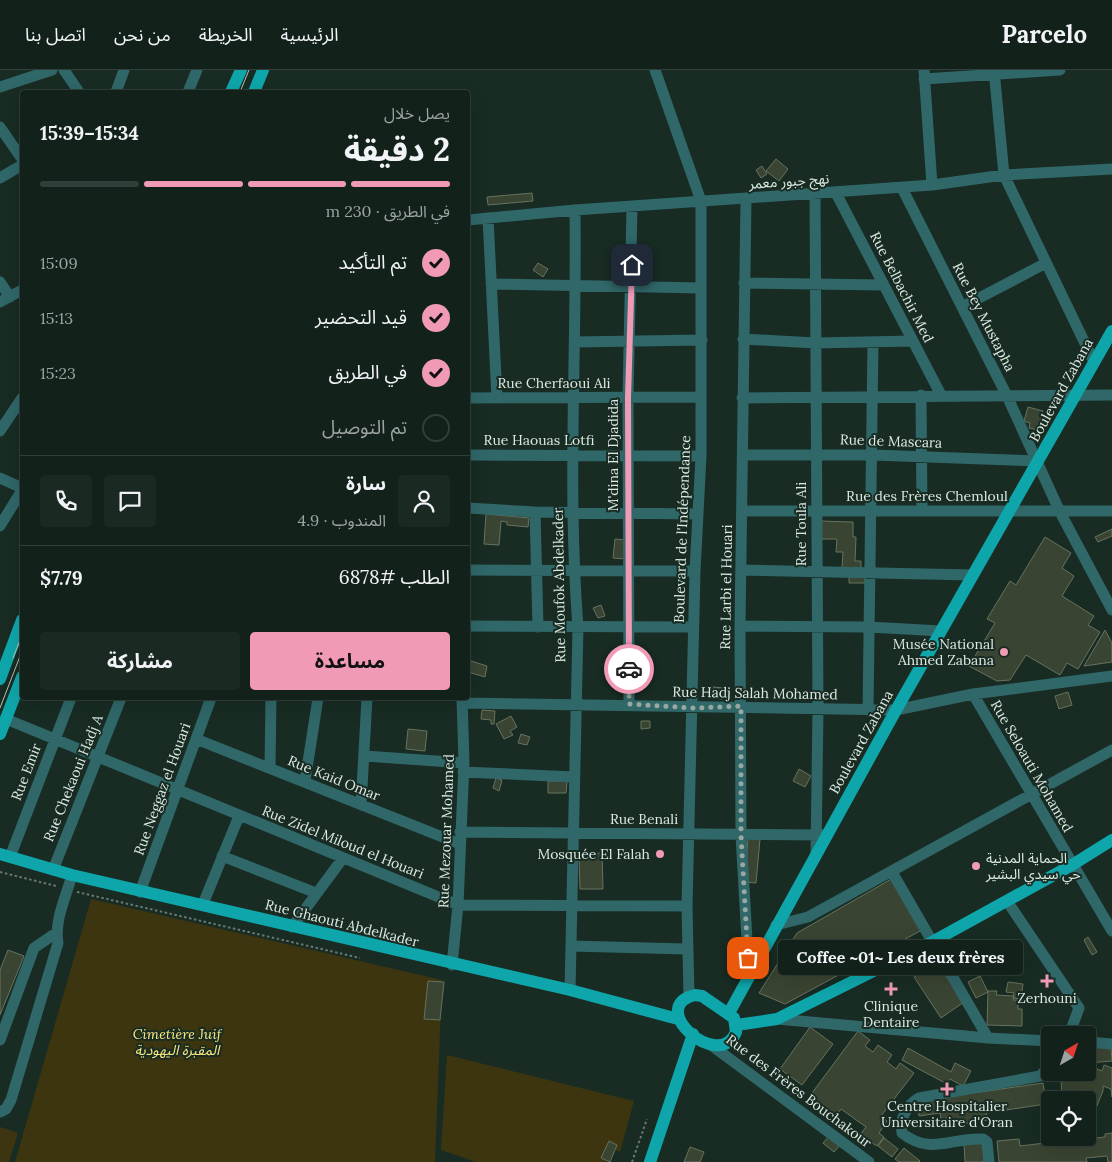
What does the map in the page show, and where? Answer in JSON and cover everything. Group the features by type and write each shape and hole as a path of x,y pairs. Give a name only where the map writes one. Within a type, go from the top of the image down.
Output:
{"main road":[{"path":"232,90 240,70"},
{"path":"255,90 263,70"},
{"name":"Boulevard Zabana","path":"730,1014 816,854 822,835 896,710 1112,331"},
{"path":"1,674 20,625"},
{"path":"0,734 20,682"},
{"path":"737,1025 777,1018 932,942 1072,865 1112,840"},
{"name":"Rue Ghaouti Abdelkader","path":"5,855 53,870 140,892 203,904 292,928 570,990 678,1019"},
{"path":"702,996 730,1014 737,1025 734,1038 724,1046 711,1045 682,1026 678,1019 678,1007 688,997 702,996"},
{"path":"650,1162 693,1034"}],"street":[{"path":"0,87 52,70"},
{"path":"64,70 78,90"},
{"path":"117,90 124,70"},
{"path":"189,90 197,70"},
{"name":"Boulevard de l'Indépendance","path":"655,70 701,201 701,456 693,627 693,708 686,949 688,997"},
{"path":"932,185 924,74 1060,70"},
{"path":"994,73 1004,175 1094,362"},
{"path":"0,127 20,156"},
{"path":"0,178 20,166"},
{"name":"نهج جبور معمر","path":"470,220 575,210 902,188 1004,175 1112,169"},
{"name":"Rue Bey Mustapha","path":"902,188 1007,396 1060,512 1112,610"},
{"name":"Rue Belbachir Med","path":"836,193 941,395"},
{"name":"Rue Toula Ali","path":"815,195 816,571 822,835"},
{"name":"Rue Larbi el Houari","path":"746,199 740,626 741,835 750,975"},
{"name":"M'dina El Djadida","path":"629,704 627,571 628,398 632,285 632,206"},
{"name":"Rue Moufok Abdelkader","path":"570,990 578,627 574,571 572,455 576,284 575,210"},
{"path":"488,218 497,398"},
{"path":"962,307 1046,263"},
{"path":"0,282 5,300 20,291"},
{"path":"744,283 884,285"},
{"path":"491,284 632,285 701,288"},
{"path":"743,339 815,343 913,341"},
{"path":"575,342 702,340"},
{"path":"868,710 873,455 873,342"},
{"path":"742,398 921,395 1112,395"},
{"path":"921,395 922,510"},
{"name":"Rue Cherfaoui Ali","path":"470,398 701,397"},
{"path":"0,430 20,401"},
{"name":"Rue Haouas Lotfi","path":"470,455 701,456"},
{"name":"Rue de Mascara","path":"743,455 873,455 1038,461"},
{"path":"0,478 20,488"},
{"path":"0,526 20,492"},
{"path":"470,508 535,512 698,514"},
{"name":"Rue des Frères Chemloul","path":"742,511 1112,511"},
{"path":"535,512 538,626"},
{"path":"470,570 695,571"},
{"path":"742,570 972,575"},
{"path":"470,626 693,627"},
{"path":"740,626 869,627 941,631"},
{"name":"Rue Hadj Salah Mohamed","path":"463,700 629,704 693,708 741,706 896,710 973,694 1112,676"},
{"name":"Rue Seloauti Mohamed","path":"973,694 1031,796 1112,931"},
{"name":"Rue Emir","path":"5,855 70,700"},
{"name":"Rue Chekaoui Hadj A","path":"53,870 96,756 120,700"},
{"name":"Rue Neggaz el Houari","path":"140,892 211,700"},
{"path":"270,768 271,700"},
{"path":"305,781 318,700"},
{"path":"361,806 367,700"},
{"name":"Rue Mezouar Mohamed","path":"452,965 458,905 464,768 463,700"},
{"name":"Rue Zidel Miloud el Houari","path":"6,719 54,741 96,756 177,791 458,905 687,906"},
{"name":"Rue Kaid Omar","path":"196,739 460,844"},
{"path":"776,926 808,917 1112,750"},
{"path":"365,756 464,768 574,777"},
{"path":"203,904 239,816"},
{"name":"Rue Benali","path":"460,832 822,835"},
{"path":"222,856 316,893"},
{"path":"292,928 343,858"},
{"path":"892,872 988,1038"},
{"path":"0,1112 6,1109 11,1100 58,943 56,933 72,875"},
{"path":"1007,901 1079,1008 1073,1026"},
{"path":"0,1040 34,948 56,933"},
{"path":"571,946 686,949"},
{"path":"777,1018 988,1038 1041,1040"},
{"path":"1096,1043 1112,1044"},
{"name":"Rue des Frères Bouchakour","path":"711,1045 869,1162"},
{"path":"989,1162 987,1142 983,1139 926,1145 914,1142 902,1133 900,1123 906,1110 911,1103 919,1098 1041,1075"}],"path":[{"path":"0,872 56,886"},
{"path":"74,891 360,958"},
{"path":"632,1162 647,1119"}],"green space":[{"name":"Cimetière Juif المقبرة اليهودية","path":"91,899 442,980 435,1162 15,1162"},
{"path":"447,1055 634,1101 620,1152 611,1148 605,1162 476,1162 441,1150"},
{"path":"0,1127 18,1133 9,1162 0,1162"}],"building":[{"path":"776,159 788,169 779,181 766,171"},
{"path":"762,166 767,174 761,178 756,170"},
{"path":"532,193 533,201 488,205 487,197"},
{"path":"538,263 548,269 543,277 533,270"},
{"path":"1028,407 1043,411 1038,430 1029,428 1030,423 1024,421"},
{"path":"486,514 529,518 528,527 507,525 507,522 501,521 499,545 484,544"},
{"path":"820,521 853,522 853,537 856,537 855,561 861,561 861,569 842,568 843,552 836,552 837,539 819,539"},
{"path":"1112,529 1112,536 1098,542 1095,537"},
{"path":"1045,537 1071,553 1062,568 1074,576 1062,596 1094,616 1088,625 1100,632 1078,669 1067,663 1060,675 1026,655 1010,680 997,681 969,666 995,623 987,619 1010,581 1016,585"},
{"path":"615,539 627,540 625,559 613,558"},
{"path":"849,573 865,573 865,583 849,583"},
{"path":"601,605 605,616 598,618 593,608"},
{"path":"1105,630 1112,643 1112,662 1084,666"},
{"path":"470,661 487,666 485,677 470,673"},
{"path":"713,687 724,688 723,699 713,698"},
{"path":"1068,692 1072,705 1059,709 1055,696"},
{"path":"482,710 495,711 494,724 491,724 491,720 481,719"},
{"path":"511,716 517,727 510,731 513,735 504,739 496,724"},
{"path":"641,721 650,721 650,728 641,729"},
{"path":"408,729 427,731 425,751 406,749"},
{"path":"521,734 530,737 527,745 518,743"},
{"path":"799,769 811,776 805,787 793,781"},
{"path":"496,778 502,780 499,791 493,788"},
{"path":"548,781 567,781 566,793 548,793"},
{"path":"748,838 760,839 756,883 745,882"},
{"path":"602,853 603,889 580,889 579,854"},
{"path":"893,878 922,930 785,1004 759,993 797,933"},
{"path":"1088,937 1097,952 1092,955 1084,940"},
{"path":"8,950 24,956 0,1015 0,970"},
{"path":"936,962 964,1002 941,1018 914,977"},
{"path":"980,976 988,992 976,998 968,982"},
{"path":"428,981 444,982 440,1020 424,1019"},
{"path":"1008,982 1023,984 1021,999 1013,998 1014,993 1006,992"},
{"path":"988,991 997,991 996,995 1014,996 1013,1000 1018,1000 1018,1009 1022,1009 1022,1026 987,1025"},
{"path":"810,1027 833,1044 802,1085 780,1069"},
{"path":"858,1031 870,1040 865,1046 873,1052 878,1045 892,1055 887,1062 896,1069 900,1063 914,1073 881,1116 887,1121 879,1133 884,1137 877,1146 860,1135 866,1127 841,1109 835,1117 809,1097"},
{"path":"1111,1047 1112,1061 1096,1062 1096,1048"},
{"path":"908,1048 951,1072 955,1063 971,1071 963,1086 950,1079 947,1084 902,1060"},
{"path":"1104,1065 1112,1068 1112,1097 1111,1089 1103,1086 1103,1091 1096,1108 1096,1091 1062,1091 1061,1081 1096,1081 1096,1068 1102,1071"},
{"path":"1043,1083 1044,1091 1041,1091 1041,1105 986,1113 987,1120 950,1126 948,1118 941,1119 940,1113 919,1116 917,1101"},
{"path":"1112,1133 1112,1162 1108,1162 1107,1156 1086,1158 1087,1162 999,1162 997,1141 1019,1139 1020,1146 1041,1143 1041,1146 1096,1146 1096,1138 1105,1137 1105,1134"},
{"path":"829,1136 840,1145 834,1152 823,1143"},
{"path":"884,1138 898,1149 892,1157 878,1146"},
{"path":"609,1141 617,1145 610,1162 601,1158"},
{"path":"983,1143 984,1162 965,1162 964,1144"},
{"path":"690,1147 704,1152 700,1162 684,1162"},
{"path":"904,1148 920,1161 899,1162 895,1159"}],"tram line":[{"path":"241,90 249,70"},
{"path":"13,658 20,640"},
{"path":"0,708 20,656"}],"way so far":[{"path":"629,669 629,704 693,708 741,706 741,835 748,958"}],"place":[{"name":"Musée National Ahmed Zabana","path":"1004,652"},
{"name":"Mosquée El Falah","path":"660,854"},
{"name":"الحماية المدنية حي سيدي البشير","path":"976,866"},
{"name":"Coffee ~01~ Les deux frères","path":"748,958"},
{"name":"Zerhouni","path":"1047,981"},
{"name":"Clinique Dentaire","path":"891,989"},
{"name":"Centre Hospitalier Universitaire d'Oran","path":"947,1089"}],"route":[{"path":"629,669 627,571 628,398 632,265"}]}
